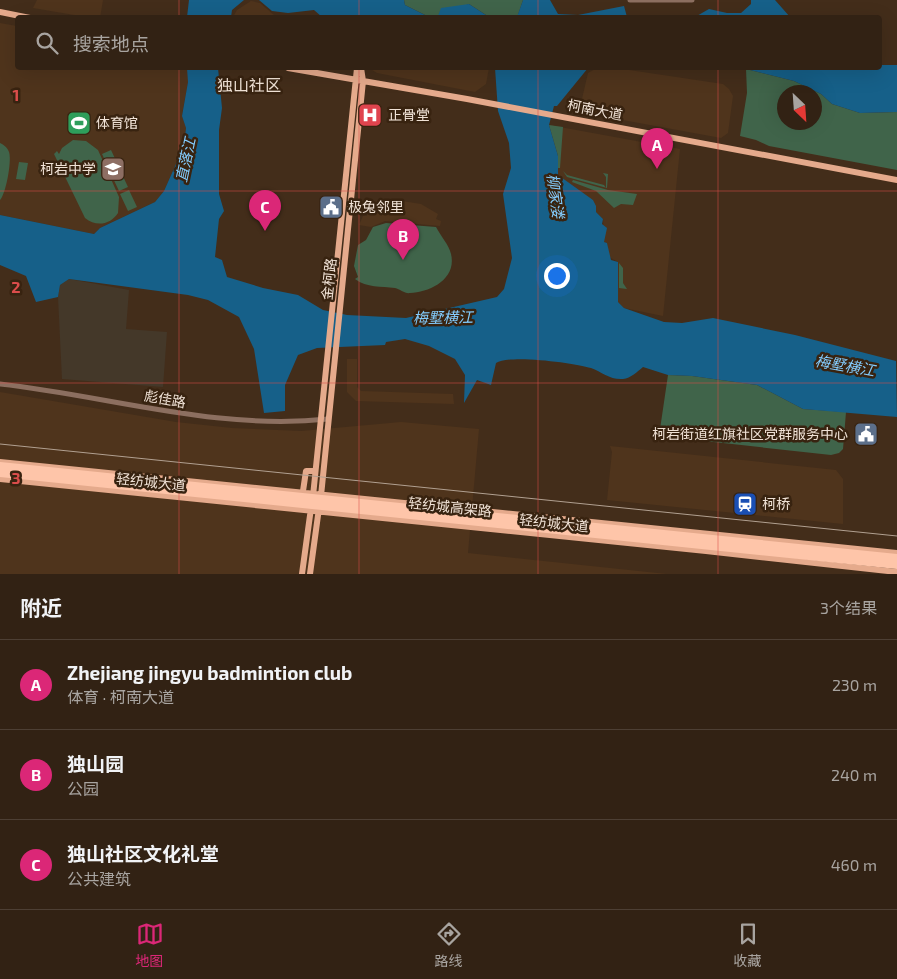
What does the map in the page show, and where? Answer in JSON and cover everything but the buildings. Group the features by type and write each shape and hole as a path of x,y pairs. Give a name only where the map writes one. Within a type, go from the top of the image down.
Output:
{"highway":[{"name":"轻纺城高架路","path":"0,466 897,558"},
{"name":"轻纺城高架路","path":"0,473 897,565"}],"main road":[{"path":"0,12 15,15"},
{"name":"柯南大道","path":"300,70 577,119 897,180"},
{"name":"金柯路","path":"310,574 319,512 328,420 330,360 355,79 358,70"},
{"name":"金柯路","path":"336,297 363,81 360,70"},
{"name":"金柯路","path":"302,574 311,511 320,420 330,360"},
{"name":"轻纺城大道","path":"0,462 313,492 897,553"},
{"path":"303,491 306,471 315,471"},
{"name":"轻纺城大道","path":"0,479 897,572"}],"street":[{"path":"630,0 692,0"},
{"name":"彪佳路","path":"0,384 57,390 168,411 243,422 328,420"}],"shaded area":[{"path":"37,0 103,0 100,15 74,15 33,8"},
{"path":"251,1 260,3 274,15 234,15 237,10"},
{"name":"柯岩中学","path":"0,23 15,26 15,70 188,70 188,82 182,115 186,128 184,146 164,191 155,202 100,228 94,234 0,215"},
{"path":"372,70 489,70 486,84 475,92 377,73"},
{"path":"593,70 629,70 723,84 733,96 728,133 721,138 579,112 588,73"},
{"path":"549,125 680,149 663,316 624,308 618,302 618,262 609,257 607,243 604,242 603,219 596,212 593,200 581,193 574,192 558,175 558,156"},
{"path":"377,200 392,203 396,200 421,204 438,214 436,219 441,221 440,226 385,221 371,227 359,225 363,216 367,216 368,212 373,213"},
{"path":"69,279 129,290 126,329 167,332 163,387 62,379 58,297 60,285"},
{"path":"347,359 357,359 357,387 361,391 453,394 454,404 356,401 347,392"},
{"path":"0,392 176,422 232,428 301,431 401,422 479,429 468,553 667,574 0,574"},
{"path":"610,446 836,470 843,479 843,524 607,500 612,452"}],"green space":[{"path":"404,0 523,0 518,15 486,15 469,4 441,15 425,15 405,5"},
{"path":"746,70 794,81 802,85 777,85 777,130 822,130 822,95 832,104 860,113 897,112 897,170 769,146 740,136 747,93"},
{"path":"549,125 563,127 560,168 558,168 558,156"},
{"path":"73,140 86,141 98,150 119,197 118,213 107,222 98,224 85,218 54,154 57,151 59,154 62,148"},
{"path":"0,143 4,145 10,156 6,184 0,200"},
{"path":"111,150 119,167 110,171 102,154"},
{"path":"19,162 28,163 25,180 16,179"},
{"path":"120,170 128,187 119,191 111,174"},
{"path":"563,171 567,175 604,185 606,188 567,177"},
{"path":"603,173 608,174 606,188 606,177"},
{"path":"573,180 608,190 637,194 633,205 621,204 614,208 596,191 572,182"},
{"path":"129,190 137,207 128,211 120,194"},
{"path":"386,223 436,227 451,254 452,263 446,277 426,290 408,293 395,288 369,285 355,279 358,277 354,266 358,245 366,240 373,227"},
{"path":"619,263 623,268 623,283 627,289 619,288"},
{"path":"668,375 692,376 757,385 803,409 846,412 843,449 839,453 831,455 659,436"}],"water":[{"path":"189,0 244,0 232,10 231,15 187,15"},
{"path":"259,0 404,0 405,5 425,15 320,15 314,10 288,13 272,11"},
{"path":"523,0 550,0 558,14 578,15 518,15"},
{"path":"751,0 775,0 788,15 698,15 709,9 727,13 741,13 751,4"},
{"path":"469,4 486,15 438,15 441,8"},
{"path":"624,6 626,15 578,15"},
{"path":"882,65 897,65 897,112 860,113 832,104 822,95 822,85 802,85 794,81 750,70 882,70"},
{"path":"187,70 218,70 222,108 219,130 219,194 224,211 219,219 215,257 222,260 227,277 263,288 298,295 323,310 347,315 406,318 497,297 504,289 512,258 503,194 511,168 509,143 498,111 495,70 586,70 557,106 554,106 549,125 558,156 558,175 593,200 596,212 603,219 602,224 607,228 604,242 607,243 611,260 618,262 618,302 624,308 664,322 682,323 713,318 795,335 896,361 897,417 803,409 757,385 692,376 668,375 643,367 629,377 618,379 583,366 528,359 503,360 496,363 491,385 477,380 464,403 465,375 455,359 429,346 405,339 386,342 385,345 317,348 298,355 285,385 285,411 264,413 254,349 239,317 208,300 188,295 69,279 60,285 58,297 36,302 26,276 0,265 0,215 94,234 100,228 155,202 164,191 184,146 186,128 182,116 188,82"}],"railway":[{"path":"0,444 897,536"}],"place":[{"name":"正骨堂","path":"370,115"},
{"name":"体育馆","path":"79,123"},
{"name":"柯岩中学","path":"113,169"},
{"name":"Zhejiang jingyu badmintion club","path":"657,169"},
{"name":"极兔邻里","path":"331,207"},
{"name":"独山社区文化礼堂","path":"265,231"},
{"name":"独山园","path":"403,260"},
{"name":"柯岩街道红旗社区党群服务中心","path":"866,434"},
{"name":"柯桥","path":"745,504"}],"district":[{"name":"独山社区","path":"249,85"}],"water label":[{"name":"直落江","path":"186,160"},
{"name":"柳家溇","path":"555,196"},
{"name":"梅墅横江","path":"443,318"},
{"name":"梅墅横江","path":"845,366"}]}
